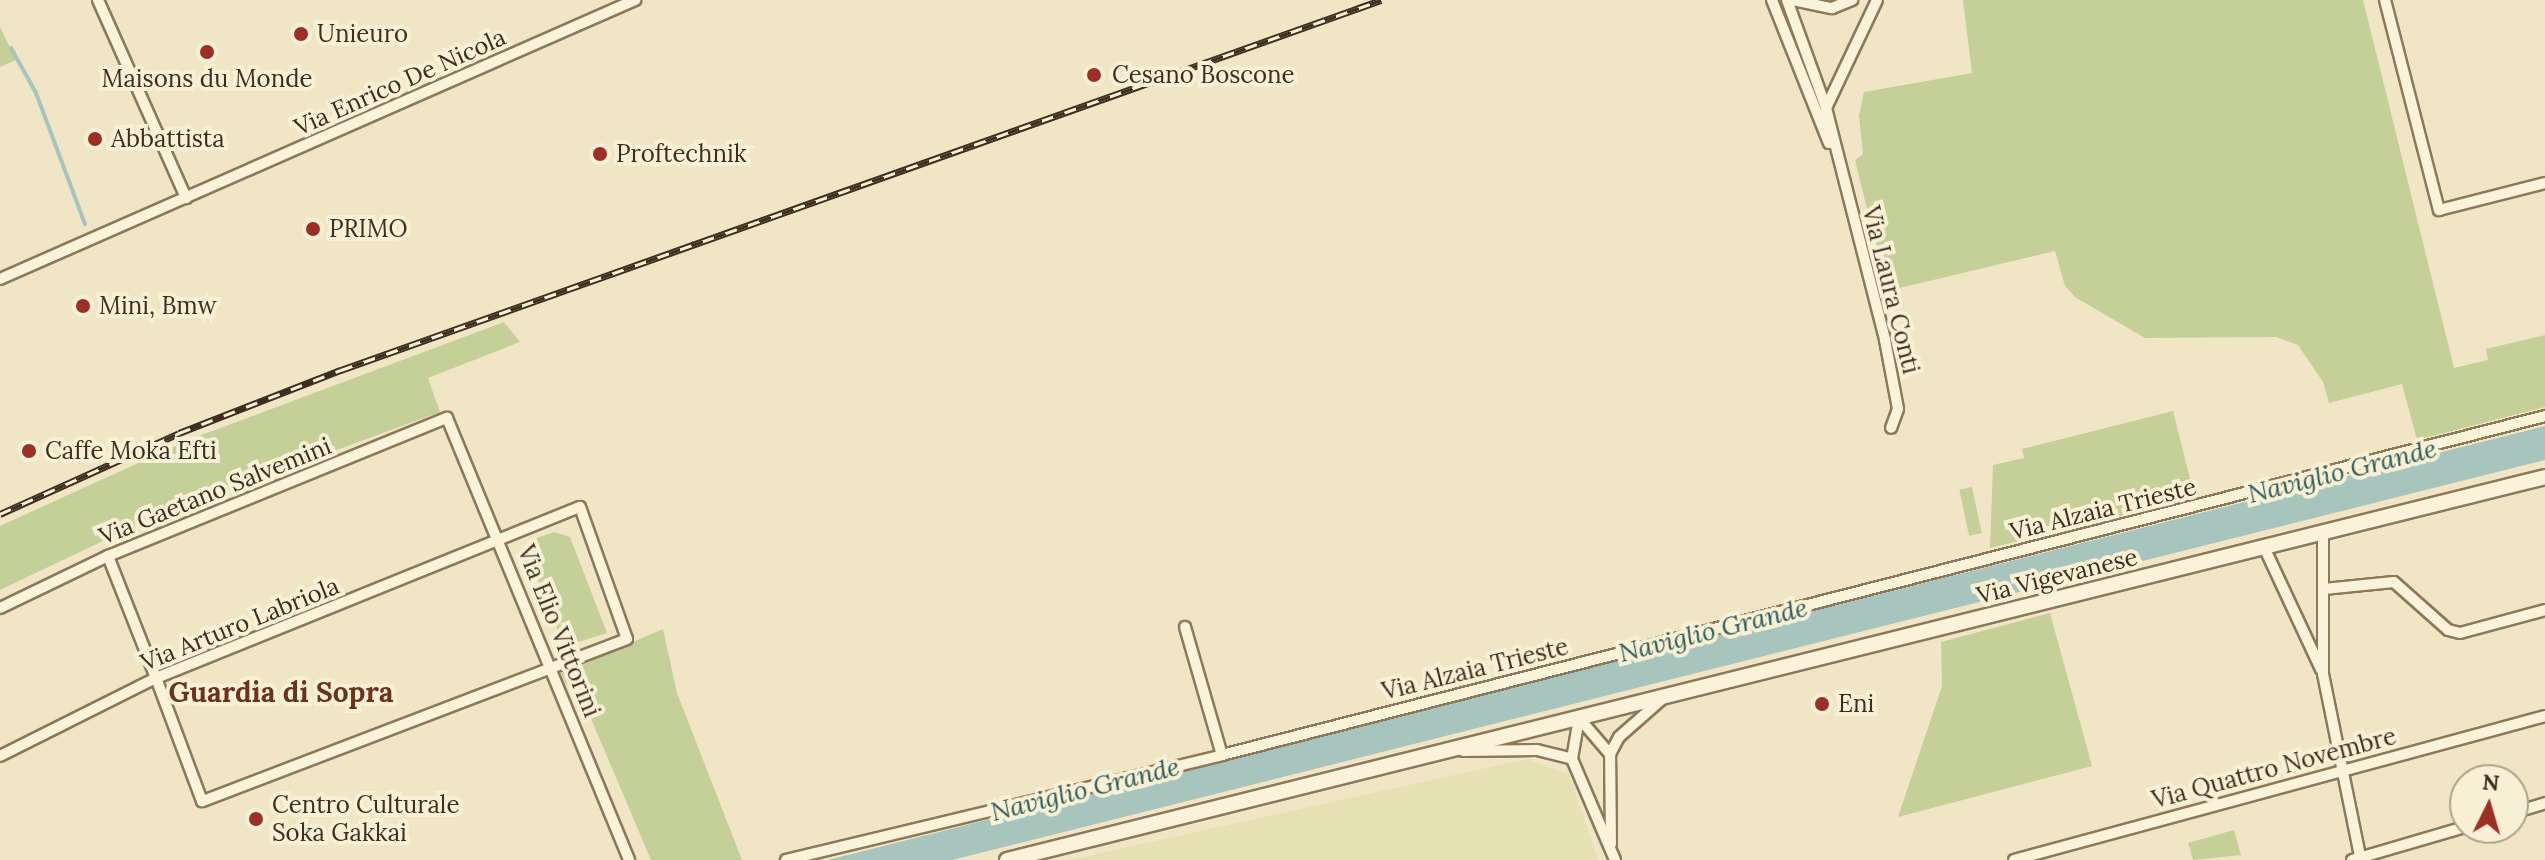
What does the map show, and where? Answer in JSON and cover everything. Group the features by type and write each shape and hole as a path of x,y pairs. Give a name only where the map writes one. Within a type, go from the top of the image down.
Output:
{"main road":[{"name":"Via Vigevanese","path":"1007,860 2545,477"}],"street":[{"path":"98,0 186,198"},
{"path":"1772,0 1838,161"},
{"path":"1838,161 1826,108 1790,0 1832,8 1852,0"},
{"path":"1826,108 1877,0"},
{"path":"2385,0 2439,210 2545,183"},
{"name":"Via Enrico De Nicola","path":"0,279 634,1"},
{"name":"Via Laura Conti","path":"1838,161 1885,340 1898,409 1891,428"},
{"name":"Via Alzaia Trieste","path":"786,860 1222,755 2545,416"},
{"name":"Via Elio Vittorini","path":"447,418 501,540 629,860"},
{"name":"Via Gaetano Salvemini","path":"0,608 108,556 447,418"},
{"name":"Via Arturo Labriola","path":"0,756 156,678 580,507 627,639 553,671"},
{"path":"2323,532 2323,674 2358,859 2449,832"},
{"path":"2264,547 2323,674"},
{"path":"108,556 202,801 553,671"},
{"path":"2324,589 2394,582 2448,630 2460,633 2545,610"},
{"path":"1185,627 1222,755"},
{"path":"1611,844 1610,754 1619,737 1666,696"},
{"name":"Via Quattro Novembre","path":"2014,860 2545,716"},
{"path":"1579,718 1610,754"},
{"path":"1579,718 1572,759 1611,844 1615,860"},
{"path":"1443,752 1537,750 1572,759"}],"shaded area":[{"path":"1527,759 1569,774 1598,860 1069,860"}],"green space":[{"path":"1963,0 2363,0 2454,368 2488,360 2486,349 2545,335 2545,407 2417,440 2402,384 2329,403 2323,382 2298,345 2276,337 2145,338 2075,297 2065,286 2055,251 1887,291 1855,160 1863,154 1859,116 1864,92 1972,73"},
{"path":"0,27 16,60 0,67"},
{"path":"504,322 520,342 428,378 440,412 149,519 0,590 0,526 191,439"},
{"path":"2173,411 2195,498 1990,548 1993,465 2024,458 2022,449"},
{"path":"1972,487 1982,533 1969,536 1959,490"},
{"path":"554,532 570,537 607,633 575,643 561,638 530,560 534,539"},
{"path":"2050,613 2092,766 1898,817 1942,686 1941,642"},
{"path":"663,629 677,693 742,860 651,860 575,681 566,685 561,673"},
{"path":"2234,830 2241,855 2193,860 2188,843"}],"water":[{"path":"2545,426 2545,460 952,860 828,860"}],"waterway":[{"path":"11,48 36,93 85,224"}],"railway":[{"path":"0,514 179,433 341,370 1381,0"}],"place":[{"name":"Unieuro","path":"301,34"},
{"name":"Maisons du Monde","path":"207,52"},
{"name":"Cesano Boscone","path":"1094,75"},
{"name":"Abbattista","path":"95,139"},
{"name":"Proftechnik","path":"600,154"},
{"name":"PRIMO","path":"313,229"},
{"name":"Mini, Bmw","path":"83,306"},
{"name":"Caffe Moka Efti","path":"29,451"},
{"name":"Eni","path":"1822,704"},
{"name":"Centro Culturale Soka Gakkai","path":"256,819"}],"district":[{"name":"Guardia di Sopra","path":"281,692"}],"water label":[{"name":"Naviglio Grande","path":"2342,471"},
{"name":"Naviglio Grande","path":"1713,630"},
{"name":"Naviglio Grande","path":"1085,789"}]}
